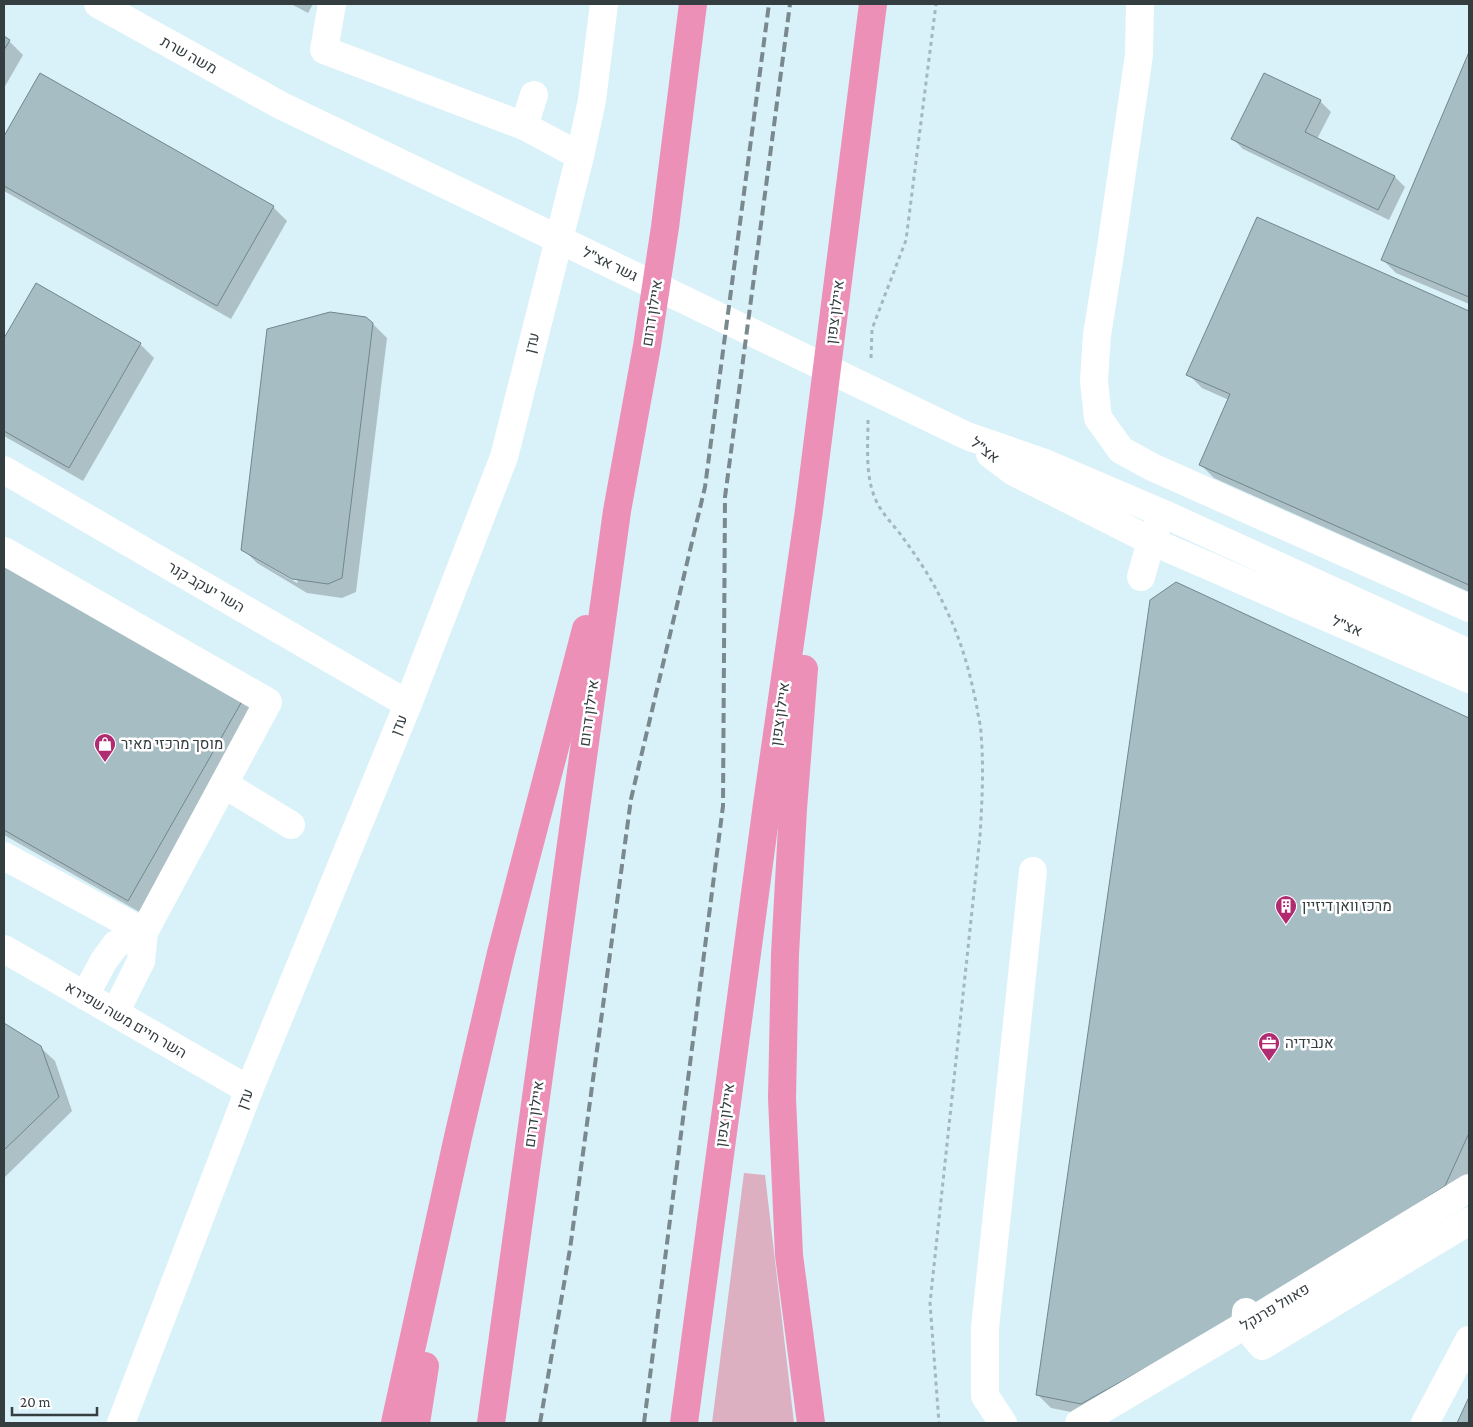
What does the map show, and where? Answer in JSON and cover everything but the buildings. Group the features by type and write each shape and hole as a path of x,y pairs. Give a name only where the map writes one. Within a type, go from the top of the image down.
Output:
{"highway":[{"name":"איילון דרום","path":"491,1423 617,511 650,328 665,227 693,4"},
{"name":"איילון צפון","path":"684,1423 767,804 822,414 873,4"},
{"path":"810,1423 789,1255 782,1098 785,954 793,809 822,414"},
{"path":"395,1423 458,1137 504,944 617,511"},
{"path":"416,1423 458,1137"}],"street":[{"name":"משה שרת","path":"98,4 280,105"},
{"path":"332,4 324,50 524,126 580,156"},
{"name":"עדן","path":"121,1423 249,1090 408,704 504,457 580,156 592,100 604,4"},
{"path":"1140,4 1139,55 1097,335 1094,381 1098,418 1121,450 1152,467 1469,608"},
{"path":"524,126 534,96"},
{"name":"גשר אצ\"ל","path":"280,105 966,436"},
{"name":"אצ\"ל","path":"966,436 1045,463 1162,513 1469,653"},
{"name":"אצ\"ל","path":"966,436 1014,472 1151,541 1469,679"},
{"name":"השר יעקב קנר","path":"4,470 408,704"},
{"path":"1141,577 1151,541 1162,513"},
{"path":"4,551 268,702 144,932 142,961 115,1013"},
{"path":"224,784 291,825"},
{"path":"4,856 144,932"},
{"path":"1003,1423 985,1396 985,1328 1033,871"},
{"path":"85,996 103,962 116,944 144,932"},
{"name":"השר חיים משה שפירא","path":"4,950 249,1090"},
{"name":"פאוול פרנקל","path":"1079,1423 1246,1319 1469,1188"},
{"name":"פאוול פרנקל","path":"1246,1319 1262,1346 1469,1221"},
{"path":"1425,1423 1469,1340"}],"path":[{"path":"870,366 872,329 906,240 936,4"},
{"path":"869,413 867,450 870,480 875,498 883,513 926,571 958,635 968,668 981,733 983,795 980,836 930,1303 939,1423"}],"shaded area":[{"path":"744,1173 765,1175 794,1423 712,1423"}],"railway":[{"path":"540,1423 570,1249 631,799 705,487 769,4"},
{"path":"644,1423 723,806 725,497 790,4"}],"place":[{"name":"מוסך מרכזי מאיר","path":"105,763"},
{"name":"מרכז וואן דיזיין","path":"1286,925"},
{"name":"אנבידיה","path":"1269,1062"}]}
